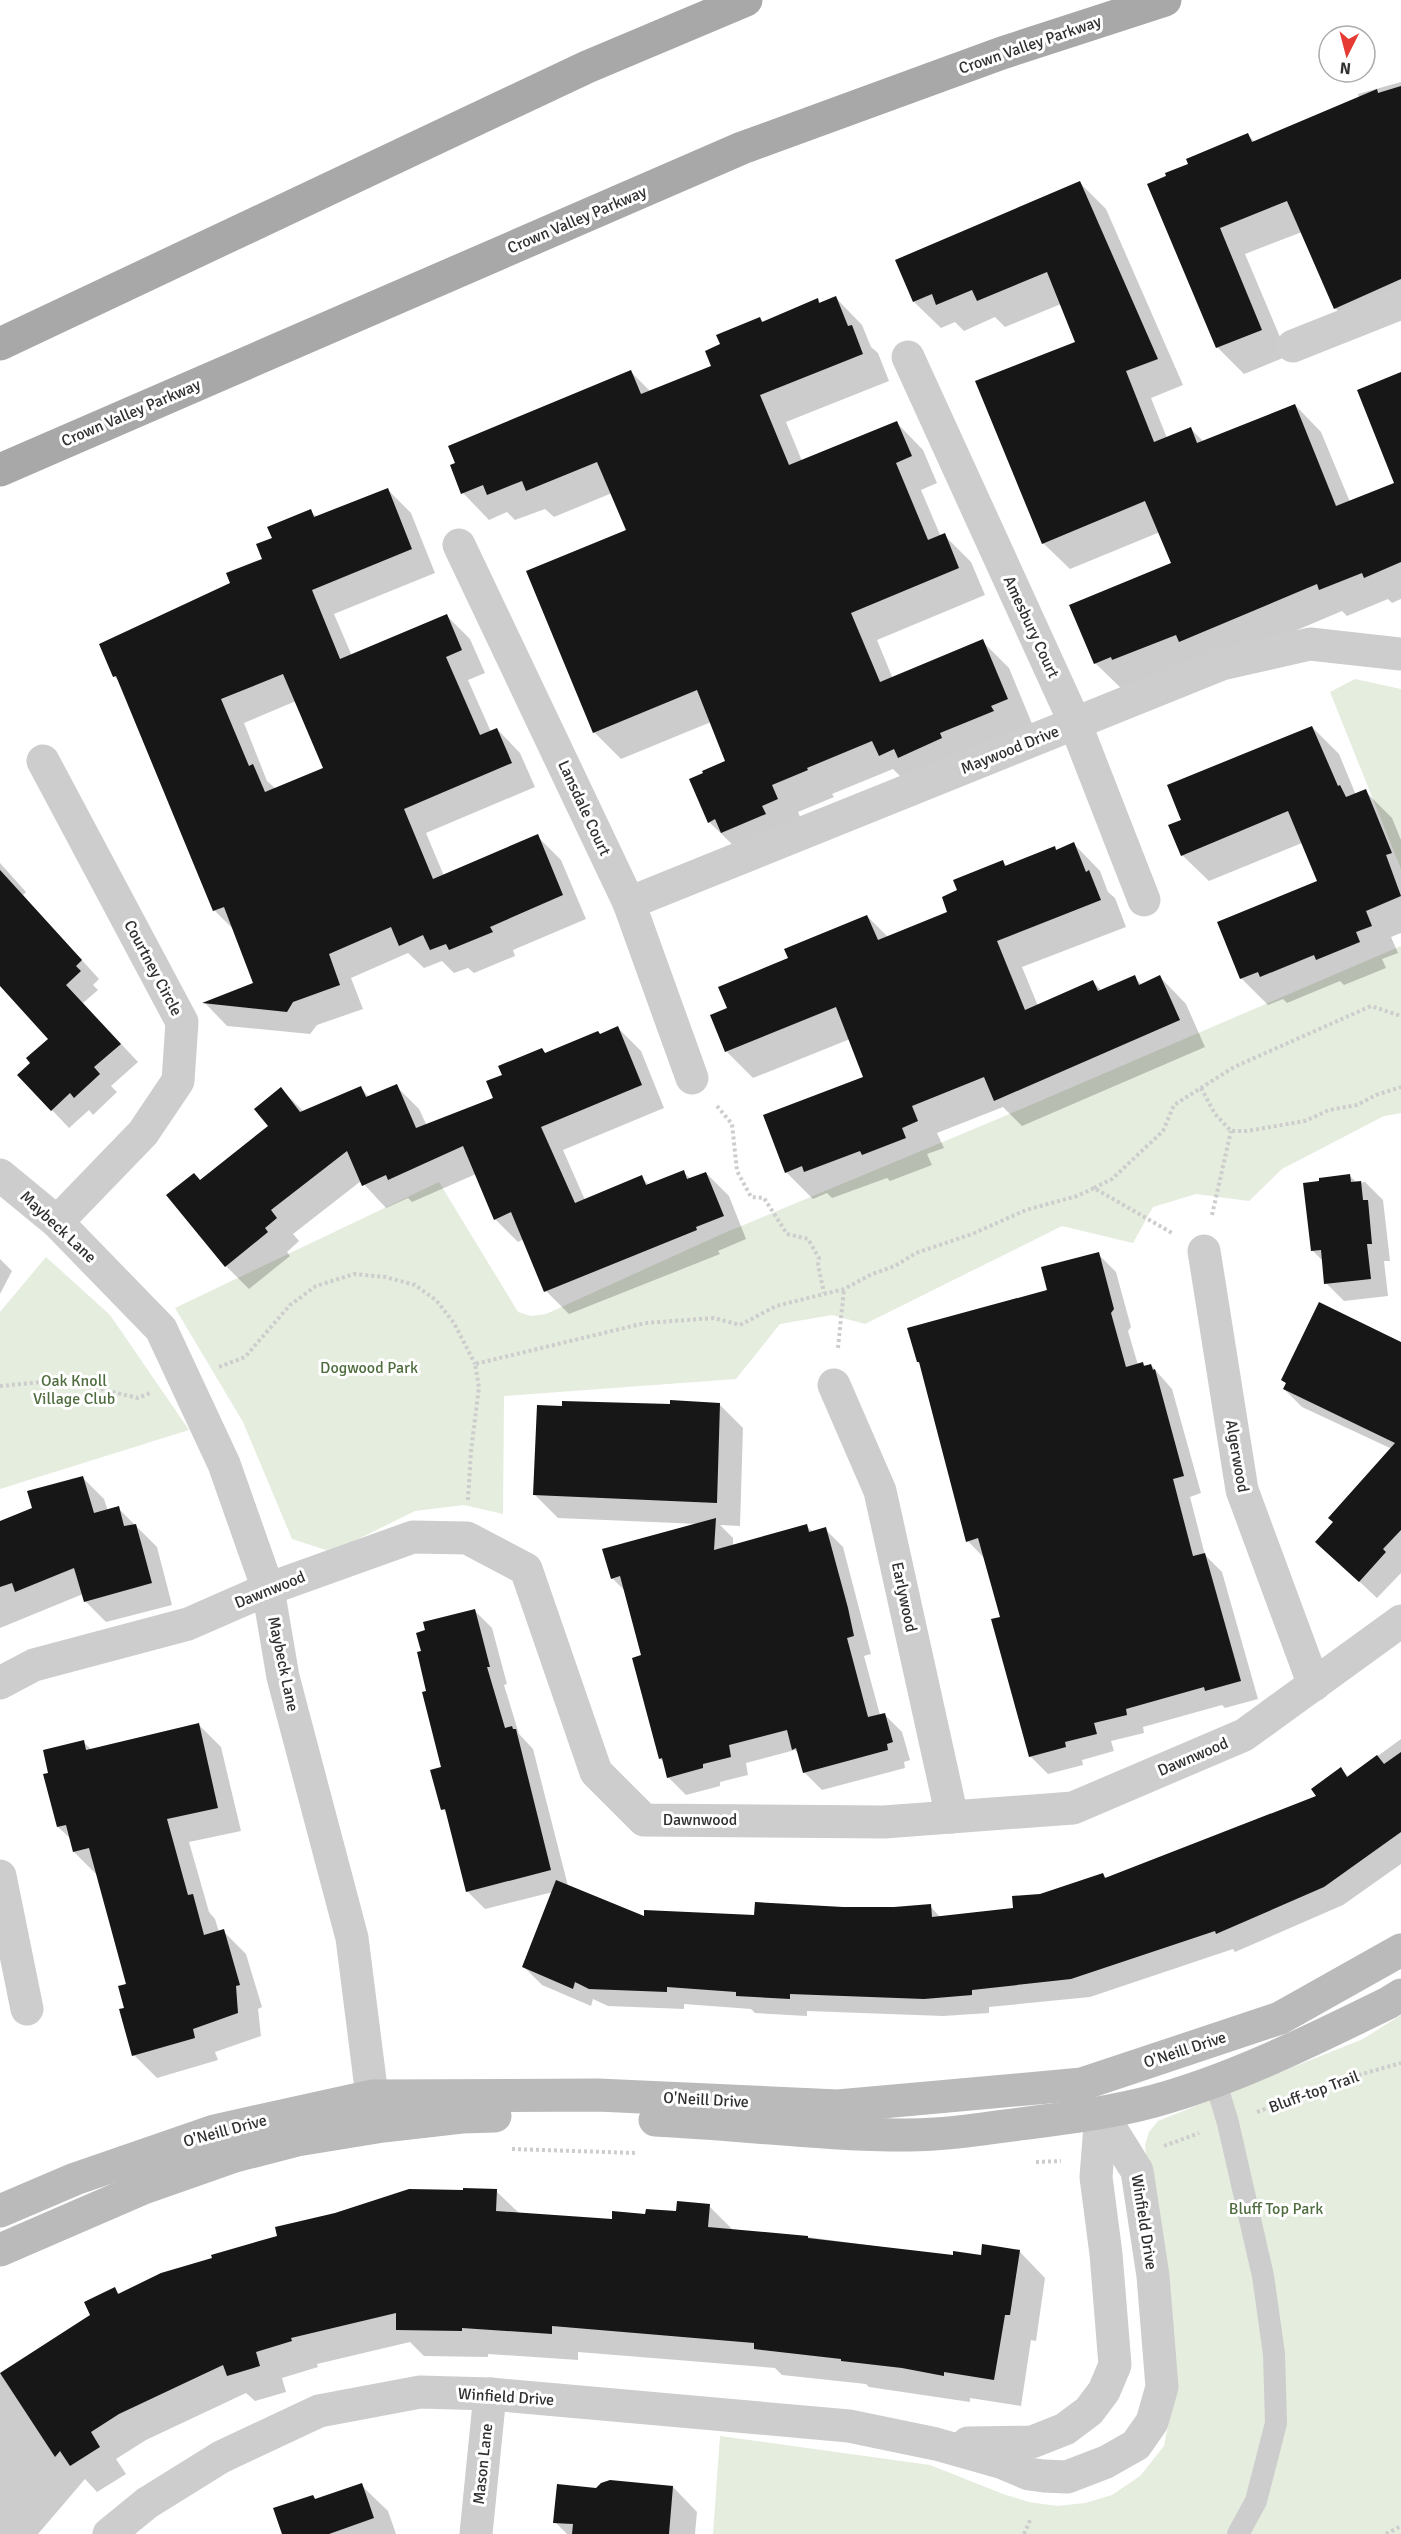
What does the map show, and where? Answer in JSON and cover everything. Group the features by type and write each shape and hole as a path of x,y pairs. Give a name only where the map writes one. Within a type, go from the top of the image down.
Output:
{"main road":[{"path":"0,344 587,66 746,0"},
{"name":"Crown Valley Parkway","path":"0,470 742,148 1002,53 1165,0"},
{"name":"O'Neill Drive","path":"0,2211 75,2179 214,2131 372,2096 598,2095 838,2106 1082,2084 1280,2018 1401,1950"},
{"name":"O'Neill Drive","path":"0,2250 141,2189 235,2156 297,2140 383,2126 462,2117 552,2115 672,2121 842,2134 910,2135 962,2132 1101,2113 1155,2101 1215,2080 1291,2050 1401,1995"},
{"path":"1093,2081 1101,2113"}],"street":[{"path":"1293,346 1401,303"},
{"name":"Amesbury Court","path":"908,357 1075,723 1144,900"},
{"name":"Lansdale Court","path":"459,545 629,903 692,1078"},
{"name":"Maywood Drive","path":"629,903 1222,664 1310,644 1401,654"},
{"name":"Courtney Circle","path":"43,761 182,1022 178,1081 143,1133 57,1222"},
{"name":"Maybeck Lane","path":"0,1175 57,1222 161,1329 224,1464 268,1589 283,1677 352,1938 372,2096 383,2126"},
{"name":"Algerwood","path":"1204,1251 1242,1490 1314,1686"},
{"name":"Earlywood","path":"834,1385 880,1491 951,1817"},
{"name":"Dawnwood","path":"0,1683 34,1665 188,1624 268,1589 413,1537 467,1538 526,1569 596,1772 644,1820 884,1822 1073,1808 1244,1735 1401,1621"},
{"path":"0,1876 27,2009"},
{"name":"Winfield Drive","path":"109,2534 147,2503 221,2457 319,2411 420,2392 490,2394 849,2426 936,2444 1003,2463 1029,2474 1067,2477 1106,2462 1136,2445 1152,2422 1162,2387 1153,2276 1137,2171 1112,2154 1101,2113"},
{"name":"Winfield Drive","path":"936,2444 1032,2442 1065,2429 1089,2411 1104,2391 1115,2365 1096,2177 1112,2154"},
{"name":"Mason Lane","path":"476,2534 490,2394"}],"lane":[{"path":"1215,2080 1228,2123 1263,2276 1274,2354 1276,2423 1256,2501 1238,2534"}],"path":[{"path":"475,1364 645,1323 714,1318 740,1325 776,1306 844,1289 872,1274 895,1266 916,1253 972,1234 1026,1210 1077,1196 1112,1179 1163,1131 1174,1106 1234,1067 1371,1006 1401,1016"},
{"path":"692,1078 732,1124 737,1172 751,1197 764,1198 787,1234 808,1239 819,1258 818,1265 824,1293"},
{"path":"1202,1088 1215,1114 1231,1131 1247,1131 1305,1120 1329,1110 1357,1105 1376,1095 1401,1087"},
{"path":"1095,1188 1204,1251 1231,1131"},
{"path":"0,1386 63,1380 138,1398 244,1357 290,1305 316,1286 354,1274 385,1277 415,1285 435,1300 454,1323 475,1364 479,1388 471,1451 467,1538"},
{"path":"834,1385 844,1289"},
{"name":"Bluff-top Trail","path":"1026,2163 1112,2154 1169,2145 1362,2074 1401,2063"},
{"path":"502,2149 641,2154"},
{"path":"1024,2534 1032,2518"},
{"path":"1386,2534 1401,2526"}],"green space":[{"path":"1355,679 1401,689 1401,869 1330,692"},
{"name":"Dogwood Park","path":"1401,946 1401,1113 1384,1116 1282,1169 1249,1201 1196,1194 1153,1207 1133,1243 1062,1226 865,1324 832,1315 780,1324 736,1379 504,1396 503,1514 464,1505 415,1511 332,1552 292,1539 243,1422 175,1308 439,1182 518,1312 531,1316 546,1314 722,1234"},
{"name":"Oak Knoll Village Club","path":"46,1257 110,1315 189,1430 0,1489 0,1312"},
{"name":"Bluff Top Park","path":"1401,2015 1401,2534 713,2534 720,2436 930,2465 1003,2494 1029,2502 1057,2506 1085,2503 1112,2495 1140,2476 1164,2446 1170,2415 1145,2145 1149,2132 1158,2121 1363,2039"}],"building":[{"path":"1401,86 1401,279 1334,309 1287,201 1220,228 1262,330 1216,348 1147,184 1166,176 1165,173 1188,164 1186,159 1248,133 1252,142 1377,89 1378,93"},
{"path":"1080,181 1158,359 1126,371 1154,442 1191,427 1197,443 1295,404 1336,506 1394,483 1357,390 1401,372 1401,562 1364,578 1362,573 1319,590 1317,584 1179,642 1176,635 1112,660 1111,657 1094,664 1069,605 1171,563 1145,501 1042,544 975,381 1075,342 1047,272 977,301 972,290 936,305 932,294 913,302 895,260"},
{"path":"836,296 848,326 852,325 863,354 760,395 789,465 897,421 912,456 896,463 928,540 945,533 959,568 851,613 880,682 983,639 1008,699 991,706 994,711 940,733 942,738 898,758 894,749 879,756 872,741 807,768 808,770 772,785 778,799 762,806 766,814 721,833 715,819 708,823 689,779 725,761 697,690 593,733 526,571 626,530 597,462 526,491 522,481 487,495 483,485 461,494 450,465 455,463 448,446 631,370 641,394 711,366 705,351 720,344 716,335 760,317 762,322 818,298 819,303"},
{"path":"388,488 412,549 312,590 340,659 447,614 462,650 446,657 480,735 497,728 512,763 404,809 433,879 538,834 563,895 490,927 493,932 449,950 446,944 430,950 423,935 399,946 391,927 329,954 340,985 293,1002 287,1012 202,1003 253,983 224,907 213,911 116,676 113,677 99,644 230,583 226,573 262,559 256,544 272,538 267,527 311,509 314,517","holes":["283,674 323,768 265,792 253,764 249,766 221,699"]},
{"path":"1312,726 1338,786 1340,785 1346,797 1366,789 1392,853 1386,855 1401,896 1366,911 1372,926 1356,932 1360,942 1316,960 1314,955 1260,977 1258,972 1240,979 1217,922 1317,881 1288,811 1181,856 1168,825 1181,820 1167,785"},
{"path":"1074,842 1101,900 997,941 1025,1010 1093,980 1098,991 1135,975 1139,985 1160,975 1180,1020 994,1101 984,1077 912,1106 918,1121 902,1128 906,1138 862,1155 860,1151 804,1172 802,1166 785,1173 763,1115 863,1077 836,1007 725,1052 710,1015 727,1008 718,987 788,958 784,949 867,915 878,940 947,912 942,897 957,890 953,880 1003,860 1005,866 1055,846 1056,850"},
{"path":"0,870 82,960 76,966 81,971 66,985 121,1044 94,1067 100,1074 74,1098 70,1093 51,1111 17,1075 30,1063 26,1058 48,1039 0,986"},
{"path":"618,1026 642,1085 541,1127 575,1203 642,1175 646,1185 684,1170 687,1179 706,1172 724,1216 696,1227 697,1230 544,1292 511,1212 494,1220 463,1146 388,1180 386,1175 362,1186 347,1151 271,1210 277,1218 265,1228 268,1232 225,1267 166,1195 194,1173 200,1180 268,1126 254,1109 281,1087 300,1112 361,1086 366,1097 397,1084 416,1128 493,1098 486,1081 502,1075 498,1066 542,1048 545,1053 598,1031 600,1034"},
{"path":"1350,1174 1351,1182 1361,1181 1363,1200 1368,1200 1372,1244 1367,1244 1371,1279 1324,1284 1321,1250 1311,1251 1303,1183 1319,1181 1319,1178"},
{"path":"1099,1252 1114,1309 1111,1313 1126,1367 1143,1362 1144,1366 1151,1364 1153,1370 1155,1369 1184,1476 1173,1479 1193,1556 1205,1553 1241,1681 1205,1691 1204,1687 1126,1709 1127,1715 1094,1723 1097,1734 1065,1742 1066,1747 1029,1757 991,1619 1000,1617 978,1538 966,1542 919,1362 917,1362 907,1328 1047,1290 1041,1267"},
{"path":"1319,1302 1401,1342 1401,1530 1383,1549 1386,1552 1359,1582 1315,1542 1333,1522 1328,1518 1395,1443 1283,1389 1286,1383 1281,1380"},
{"path":"670,1400 720,1403 717,1503 533,1495 537,1405 562,1406 562,1401 670,1404"},
{"path":"83,1476 94,1513 119,1506 124,1526 136,1524 152,1583 84,1602 74,1568 15,1592 12,1583 0,1587 0,1521 32,1508 27,1491"},
{"path":"716,1518 714,1550 807,1524 809,1532 826,1527 848,1608 854,1636 847,1638 868,1717 885,1713 893,1742 887,1744 888,1750 803,1773 796,1748 792,1750 787,1730 729,1745 731,1757 703,1764 703,1768 667,1778 662,1758 659,1759 632,1658 641,1655 620,1576 611,1579 602,1549"},
{"path":"475,1609 490,1667 487,1667 505,1728 512,1726 516,1729 551,1870 466,1892 445,1809 441,1810 430,1770 441,1767 422,1692 426,1691 417,1652 421,1651 416,1633 425,1630 423,1622"},
{"path":"199,1723 218,1808 167,1819 188,1895 193,1894 204,1935 224,1929 240,1985 236,1986 238,2013 193,2029 195,2038 132,2056 119,2009 124,2008 118,1986 126,1984 89,1848 73,1852 66,1825 57,1827 43,1774 48,1773 43,1750 84,1740 86,1750"},
{"path":"1401,1752 1401,1832 1324,1887 1216,1934 1215,1931 1071,1979 972,1990 972,1995 924,1999 790,1994 790,1999 736,1996 736,1992 667,1987 667,1992 589,1989 575,1982 573,1989 522,1967 556,1880 644,1916 644,1910 754,1915 755,1902 843,1907 931,1904 932,1917 1013,1908 1012,1896 1040,1894 1103,1873 1105,1878 1316,1796 1311,1789 1341,1767 1347,1777 1377,1755 1384,1764"},
{"path":"463,2188 497,2189 496,2211 612,2219 612,2211 645,2214 646,2209 676,2211 677,2201 710,2204 708,2227 808,2236 808,2238 953,2255 953,2251 981,2255 982,2244 1020,2250 1010,2315 1005,2315 994,2380 944,2372 944,2376 902,2368 841,2361 841,2359 754,2349 754,2343 552,2326 552,2334 462,2328 462,2331 396,2330 396,2313 291,2338 292,2341 256,2352 260,2366 227,2376 223,2365 119,2414 91,2432 100,2447 70,2466 60,2451 55,2457 0,2373 90,2315 84,2302 115,2287 118,2294 161,2273 212,2258 211,2255 277,2236 275,2227 335,2213 409,2189 463,2190"},
{"path":"610,2480 673,2486 669,2534 572,2534 573,2524 553,2523 557,2484 596,2488 601,2483"},
{"path":"362,2483 374,2518 329,2534 282,2534 273,2508 313,2495 315,2499"}]}
